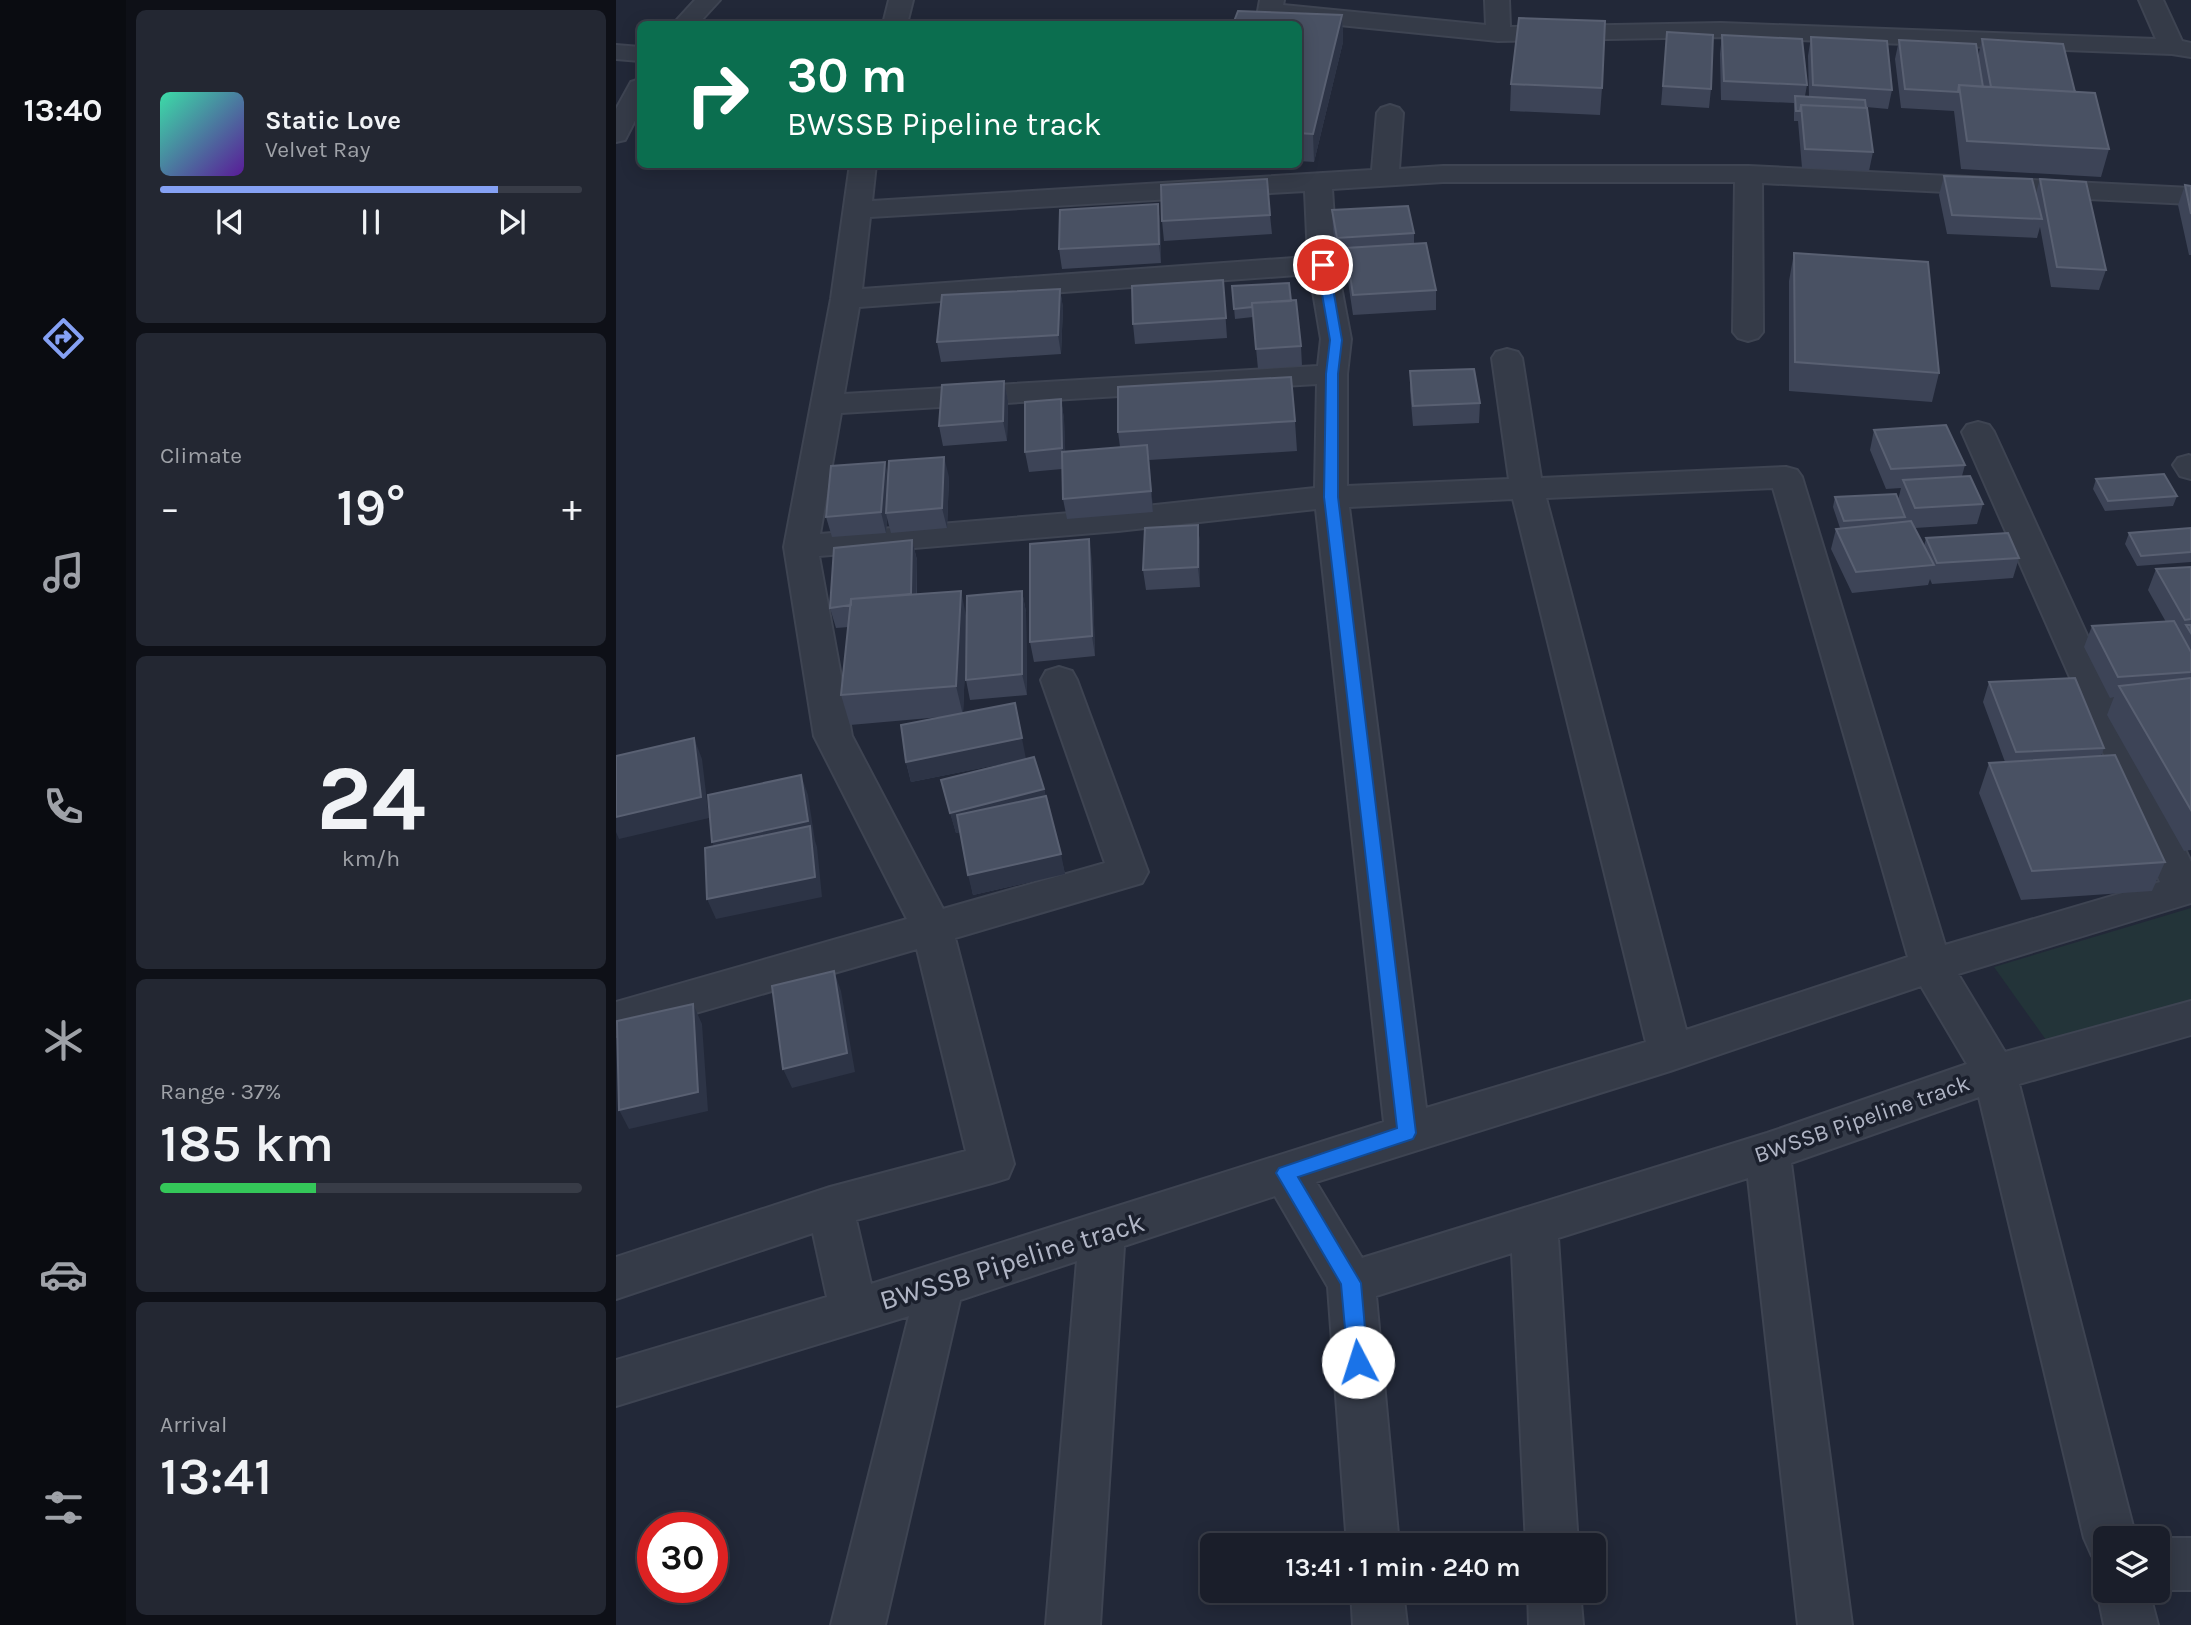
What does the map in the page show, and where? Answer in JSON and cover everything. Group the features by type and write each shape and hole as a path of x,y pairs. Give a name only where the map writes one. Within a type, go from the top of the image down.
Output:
{"street":[{"path":"688,21 708,0"},
{"path":"896,21 901,0"},
{"path":"1272,0 1270,11 1498,34 1721,30 2181,49"},
{"path":"1497,0 1498,34"},
{"path":"2151,0 2181,49"},
{"path":"616,52 637,54"},
{"path":"616,134 637,93"},
{"path":"1384,177 1390,113"},
{"path":"616,1278 830,1207 992,1164 932,928 833,736 801,547 829,404 846,299 862,168"},
{"path":"856,210 1457,174 1749,174 2191,196"},
{"path":"1748,332 1749,174"},
{"path":"1318,182 1323,265 1336,340 1332,374 1331,497 1407,1133"},
{"path":"846,299 1323,265"},
{"path":"1507,358 1527,489 1670,1053"},
{"path":"829,404 1332,374"},
{"path":"1978,432 2188,889"},
{"path":"801,547 1118,520 1331,497 1786,477 1931,966 1995,1073 2107,1526"},
{"path":"617,1011 932,928 1128,872 1059,680"},
{"name":"BWSSB Pipeline track","path":"616,1383 940,1284 1407,1133 1670,1053 1931,966 2188,889"},
{"name":"BWSSB Pipeline track","path":"1351,1283 1767,1152 1995,1073 2191,1018"},
{"path":"1767,1152 1825,1625"},
{"path":"1286,1173 1351,1283 1372,1533"},
{"path":"830,1207 854,1310"},
{"path":"1534,1226 1551,1533"},
{"path":"1073,1625 1102,1233"},
{"path":"858,1625 940,1284"},
{"path":"2170,1564 2191,1564"},
{"path":"1378,1603 1380,1625"},
{"path":"1555,1603 1556,1625"},
{"path":"2126,1603 2131,1625"}],"shaded area":[{"path":"2191,908 2191,1003 2051,1047 1994,967"}],"building":[{"path":"1238,11 1342,15 1313,134 1302,133 1302,21 1234,21"},
{"path":"1519,18 1605,21 1602,88 1511,84"},
{"path":"1667,32 1713,35 1711,89 1663,86"},
{"path":"1722,35 1802,39 1807,85 1724,81"},
{"path":"1811,37 1887,41 1892,90 1813,85"},
{"path":"1982,39 2063,44 2075,92 1991,87"},
{"path":"1899,40 1976,44 1983,87 1959,85 1958,92 1905,89"},
{"path":"1959,85 2095,93 2109,149 1967,141"},
{"path":"1795,96 1865,100 1866,108 1801,105 1800,111 1796,111"},
{"path":"1801,105 1867,108 1873,152 1805,149"},
{"path":"1944,176 2032,179 2042,219 1952,215"},
{"path":"1267,179 1270,215 1162,221 1161,185"},
{"path":"2040,179 2086,182 2106,270 2057,267"},
{"path":"2185,185 2191,186 2191,214"},
{"path":"1158,204 1159,244 1059,249 1060,210"},
{"path":"1408,206 1414,233 1337,238 1332,210"},
{"path":"1426,243 1436,290 1353,295 1346,248"},
{"path":"1794,253 1928,262 1939,373 1795,362"},
{"path":"1223,280 1226,318 1133,324 1132,286"},
{"path":"1289,283 1291,301 1252,303 1252,307 1234,309 1232,286"},
{"path":"1060,289 1058,335 937,342 942,295"},
{"path":"1296,300 1301,346 1256,349 1252,303"},
{"path":"1474,369 1480,403 1413,406 1410,371"},
{"path":"1291,377 1295,421 1118,432 1118,387"},
{"path":"1004,381 1003,421 939,426 942,385"},
{"path":"1061,399 1062,448 1025,452 1025,402"},
{"path":"1946,425 1965,465 1891,469 1874,430"},
{"path":"1147,445 1151,491 1063,499 1062,452"},
{"path":"944,457 942,508 886,513 889,461"},
{"path":"885,462 881,512 826,517 831,466"},
{"path":"2164,474 2177,496 2108,501 2096,479"},
{"path":"1970,476 1983,504 1915,508 1903,480"},
{"path":"1896,494 1905,517 1844,521 1835,497"},
{"path":"1911,521 1934,565 1856,572 1836,529"},
{"path":"1198,525 1198,567 1143,570 1145,528"},
{"path":"2191,528 2191,552 2141,556 2129,533"},
{"path":"2008,533 2019,558 1937,563 1926,538"},
{"path":"1089,539 1092,636 1030,642 1030,544"},
{"path":"912,540 911,594 851,599 851,605 830,608 834,548"},
{"path":"2191,567 2191,619 2185,620 2156,569"},
{"path":"961,591 956,686 841,695 851,599"},
{"path":"1022,591 1022,674 966,680 967,596"},
{"path":"2174,621 2191,652 2191,672 2118,677 2092,626"},
{"path":"2075,678 2104,748 2016,752 1989,682"},
{"path":"2191,678 2191,810 2119,686"},
{"path":"1015,703 1022,738 906,762 901,725"},
{"path":"694,738 701,797 616,817 616,756"},
{"path":"2115,755 2165,862 2032,871 1989,763"},
{"path":"1034,757 1044,789 950,813 941,780"},
{"path":"801,775 808,821 712,842 708,795"},
{"path":"1046,796 1061,854 968,875 957,815"},
{"path":"810,826 815,877 707,899 705,848"},
{"path":"834,971 847,1053 783,1069 772,986"},
{"path":"693,1004 698,1092 619,1110 617,1021"}],"route":[{"path":"1323,265 1336,340 1332,374 1331,497 1407,1133 1286,1173 1351,1283 1358,1362"}]}
